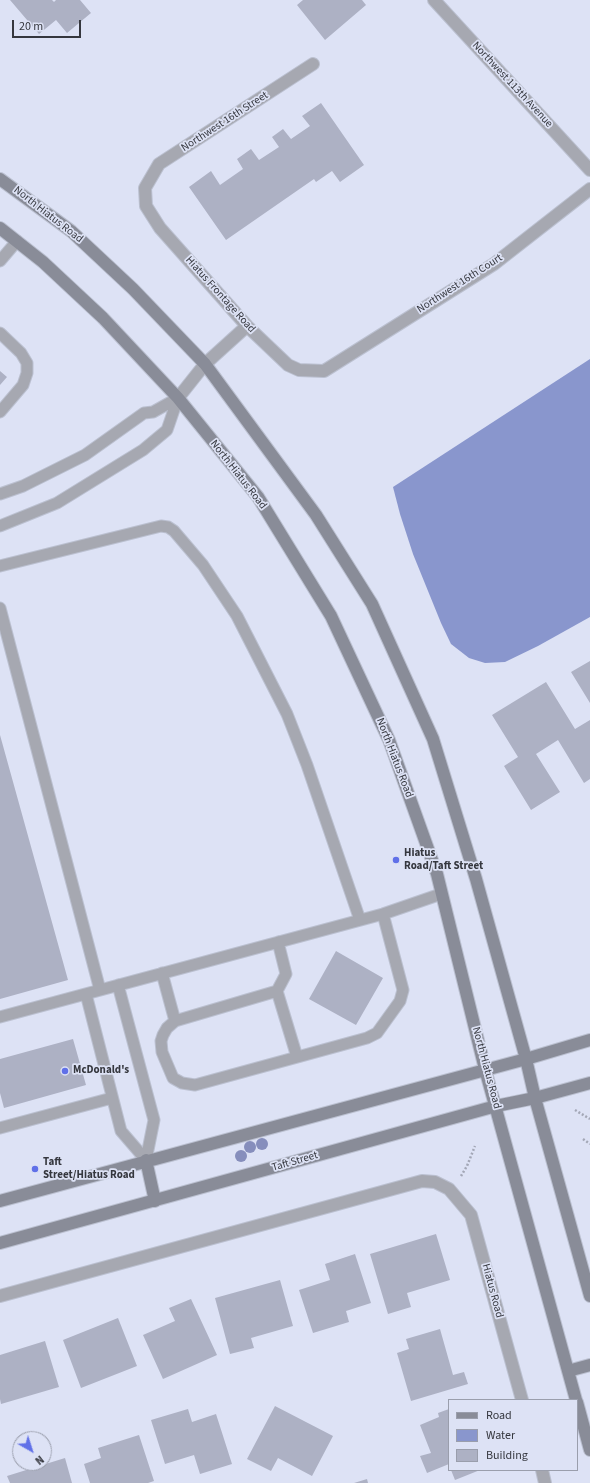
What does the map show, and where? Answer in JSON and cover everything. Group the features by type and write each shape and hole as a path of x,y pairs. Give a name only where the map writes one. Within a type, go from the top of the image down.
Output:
{"main road":[{"name":"North Hiatus Road","path":"0,179 71,231 133,289 205,364 316,515 375,611 433,739 476,879 590,1296"},
{"name":"North Hiatus Road","path":"0,228 43,262 102,318 178,398 258,497 331,616 390,740 437,874 485,1069 576,1399"},
{"path":"0,1201 146,1160 526,1059 590,1040"},
{"name":"Taft Street","path":"0,1243 496,1106 535,1098 590,1082"},
{"path":"146,1160 155,1201"},
{"path":"568,1371 590,1365"},
{"name":"North Hiatus Road","path":"578,1405 590,1450"}],"street":[{"name":"Northwest 113th Avenue","path":"434,0 590,170"},
{"name":"Northwest 16th Street","path":"145,188 159,164 313,64"},
{"name":"Hiatus Frontage Road","path":"145,188 146,206 160,228 247,326 288,365 299,370 324,371"},
{"name":"Northwest 16th Court","path":"324,371 494,264 590,189"},
{"path":"178,398 205,364 247,326"},
{"name":"Hiatus Road","path":"0,1296 422,1181 435,1182 449,1189 471,1215 522,1399"},
{"path":"542,1471 545,1483"}],"lane":[{"path":"0,262 17,241"},
{"path":"0,333 21,353 27,363 28,373 23,385 0,412"},
{"path":"0,494 23,486 85,456 144,413 153,412 178,398"},
{"path":"0,526 57,503 143,450 166,430 178,398"},
{"path":"0,566 160,526 168,527 174,531 203,565 237,616 287,714 307,765 360,920"},
{"path":"0,608 100,990"},
{"path":"0,1017 383,914 441,894"},
{"path":"278,991 175,1020 167,1028 161,1041 162,1052 173,1078 182,1083 196,1084 367,1038 377,1033 400,1001 403,990 383,914"},
{"path":"278,942 286,974 278,991 297,1057"},
{"path":"162,973 175,1020"},
{"path":"118,985 154,1120 146,1160"},
{"path":"86,994 121,1131 146,1160"},
{"path":"0,1128 112,1098"}],"path":[{"path":"575,1110 590,1119"},
{"path":"582,1139 590,1144"},
{"path":"459,1179 467,1166 475,1146"}],"water":[{"path":"590,359 590,617 538,646 505,662 485,663 469,658 451,644 441,623 413,554 393,487"}],"building":[{"path":"10,0 52,0 54,2 56,0 80,0 91,13 67,33 56,20 39,34"},
{"path":"303,0 362,0 366,5 325,40 297,5"},
{"path":"321,103 364,165 340,182 332,171 316,182 314,179 226,240 189,187 211,171 220,185 243,169 237,159 251,149 259,160 279,147 272,137 283,129 291,139 310,126 302,116"},
{"path":"0,371 7,377 0,385"},
{"path":"590,661 590,703 571,672"},
{"path":"546,682 575,729 590,720 590,779 584,783 558,740 536,754 560,792 531,810 504,766 518,757 492,715"},
{"path":"0,735 68,980 0,999"},
{"path":"336,951 383,978 356,1025 309,999"},
{"path":"73,1039 86,1085 4,1108 0,1093 0,1059"},
{"path":"436,1234 450,1280 407,1293 411,1307 388,1314 370,1254"},
{"path":"355,1254 371,1303 346,1311 349,1322 313,1333 299,1290 330,1280 325,1264"},
{"path":"280,1280 293,1326 251,1338 254,1348 230,1354 215,1298"},
{"path":"191,1299 217,1355 163,1379 143,1335 175,1321 169,1308"},
{"path":"118,1318 137,1366 81,1388 63,1340"},
{"path":"440,1329 453,1375 464,1372 468,1384 411,1401 397,1353 409,1349 406,1339"},
{"path":"45,1341 59,1387 1,1404 0,1355"},
{"path":"275,1406 333,1436 312,1476 278,1458 271,1471 247,1459"},
{"path":"188,1409 192,1422 216,1414 232,1464 200,1474 194,1455 165,1464 151,1420"},
{"path":"448,1409 448,1464 427,1473 420,1456 431,1453 420,1425 439,1417 438,1413"},
{"path":"139,1435 154,1481 148,1483 90,1483 84,1464 101,1458 98,1448"},
{"path":"65,1458 72,1483 10,1483 7,1476 23,1471 52,1471 52,1462"},
{"path":"451,1471 478,1471 455,1480"},
{"path":"367,1479 368,1483 354,1483"}],"place":[{"name":"Hiatus Road/Taft Street","path":"396,860"},
{"name":"McDonald's","path":"65,1071"},
{"name":"Taft Street/Hiatus Road","path":"35,1169"}]}
